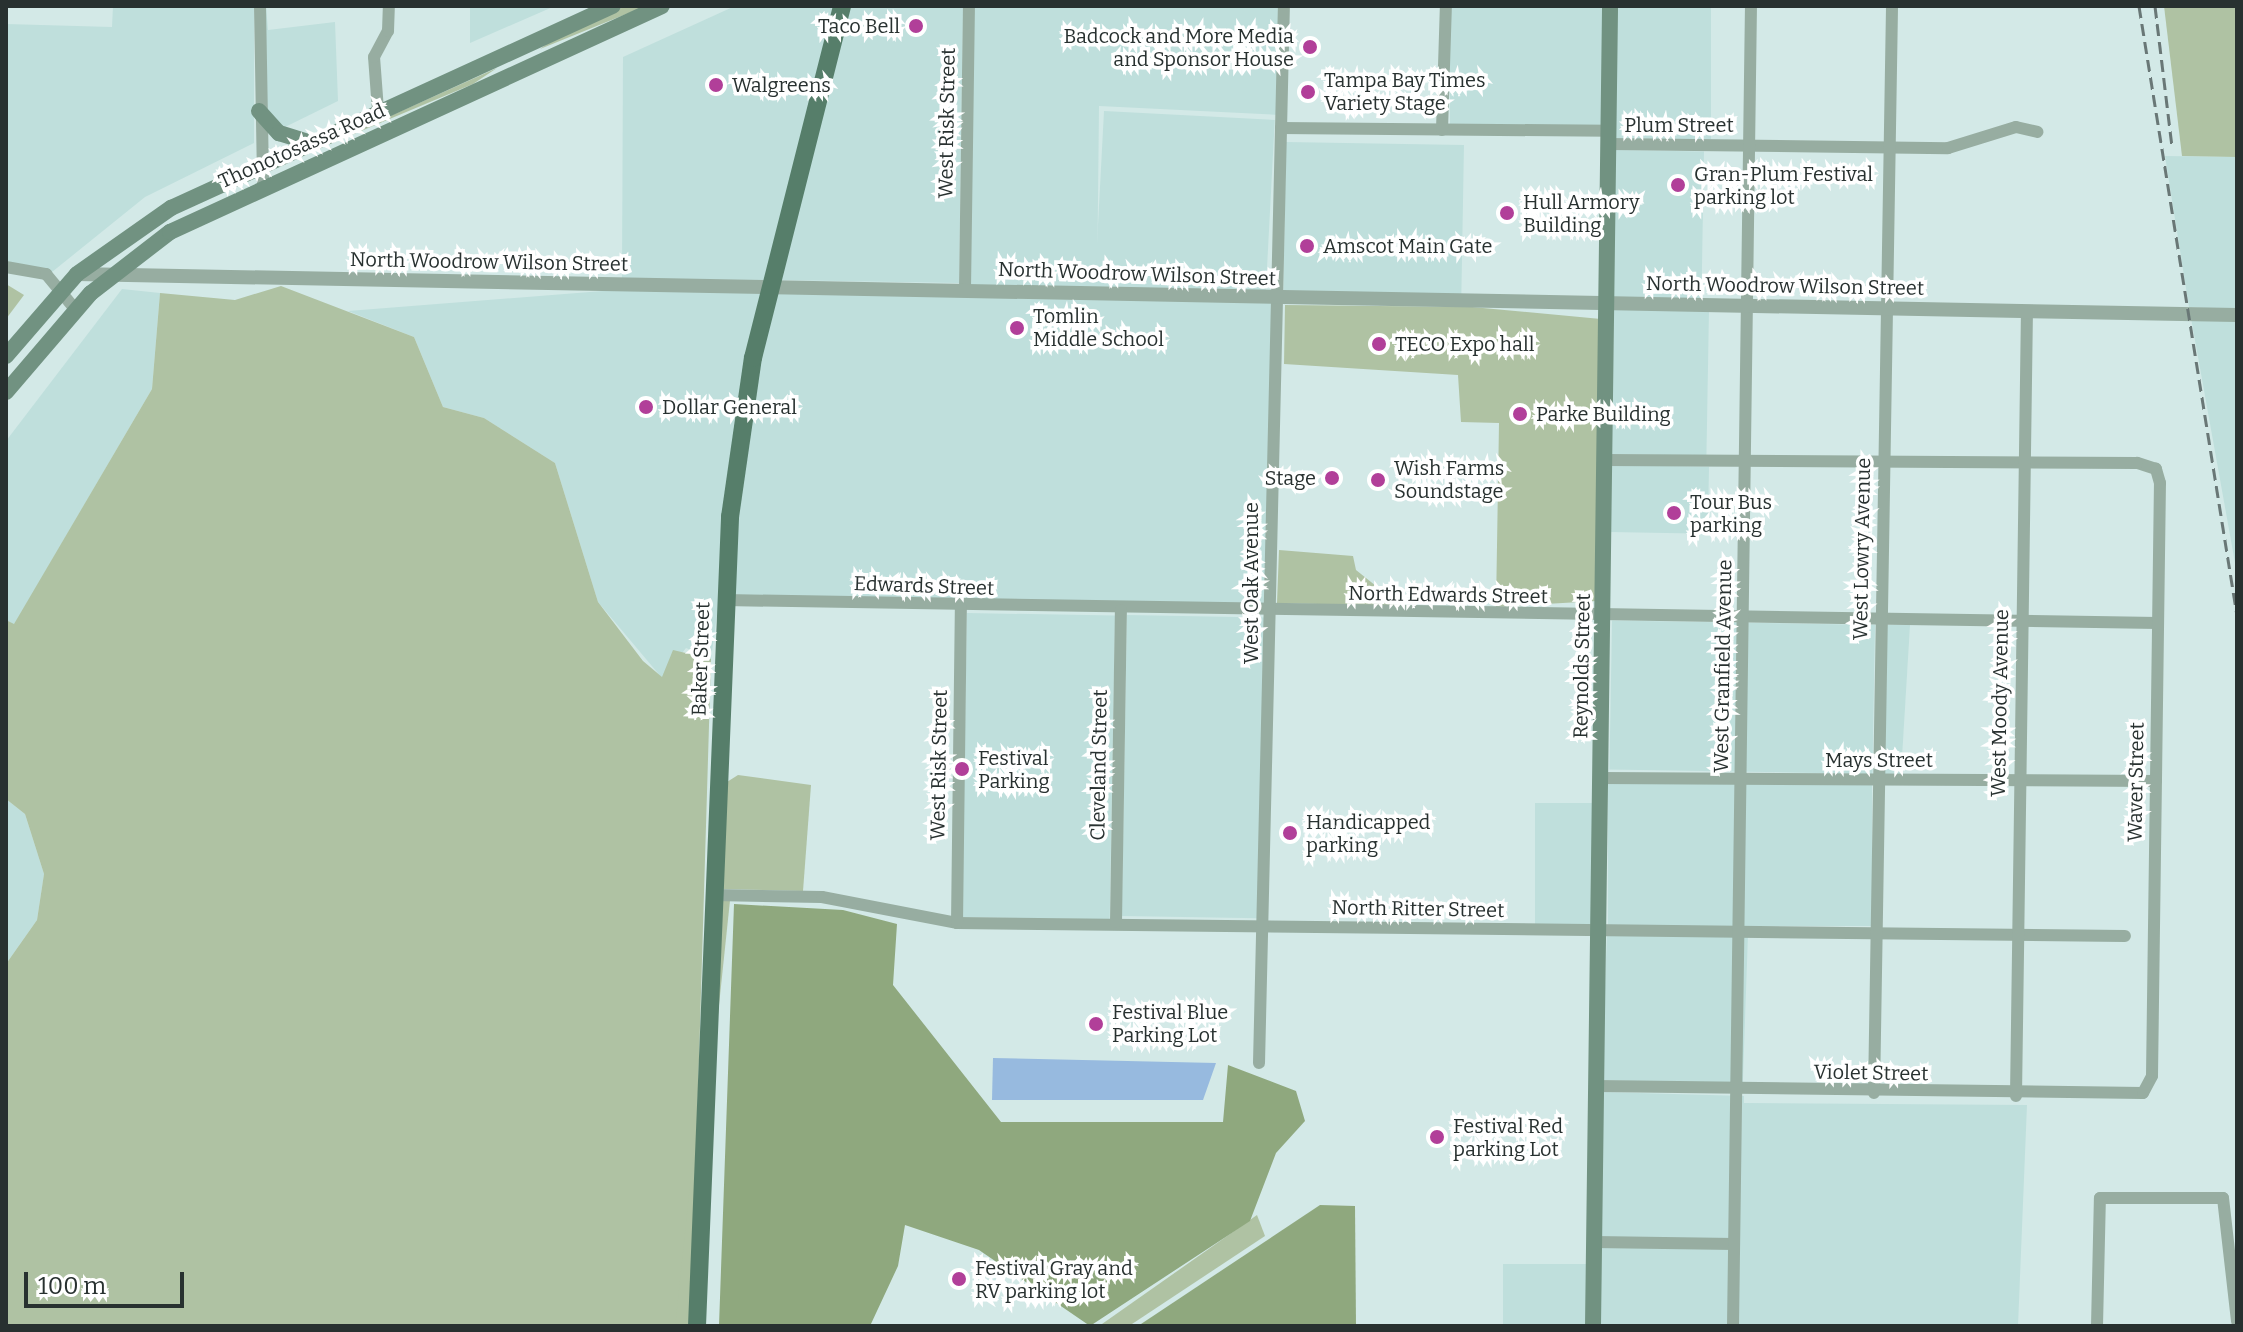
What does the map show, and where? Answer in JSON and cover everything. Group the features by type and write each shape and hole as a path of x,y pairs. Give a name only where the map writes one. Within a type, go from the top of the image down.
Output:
{"main road":[{"name":"Thonotosassa Road","path":"6,356 77,274 171,208 260,163 613,6"},
{"name":"Thonotosassa Road","path":"6,392 75,309 112,274 170,232 263,185 662,6"},
{"name":"Baker Street","path":"697,1326 725,600 739,441 769,285 842,6"},
{"name":"Reynolds Street","path":"1593,1326 1601,932 1610,6"},
{"path":"259,111 279,133 309,142"}],"street":[{"path":"260,6 259,111 263,185"},
{"path":"378,110 374,57 388,31 389,6"},
{"name":"West Risk Street","path":"965,289 969,6"},
{"name":"West Oak Avenue","path":"1259,1063 1267,926 1275,299 1284,6"},
{"path":"1442,130 1446,6"},
{"name":"West Granfield Avenue","path":"1733,1326 1751,6"},
{"name":"West Lowry Avenue","path":"1874,1093 1892,6"},
{"path":"1889,146 1948,148 2016,127 2037,132"},
{"name":"Plum Street","path":"1281,128 1442,130 1749,145 1889,146"},
{"path":"6,267 46,274 75,309"},
{"name":"North Woodrow Wilson Street","path":"77,274 2237,315"},
{"name":"West Moody Avenue","path":"2016,1096 2027,312"},
{"path":"1605,460 2024,464"},
{"name":"Waver Street","path":"2024,464 2156,469 2158,623 2152,1076 2143,1093"},
{"name":"Edwards Street","path":"725,600 1121,610"},
{"name":"West Risk Street","path":"957,923 961,608"},
{"name":"North Edwards Street","path":"1121,610 2158,623"},
{"name":"Cleveland Street","path":"1116,922 1121,610"},
{"name":"Mays Street","path":"1601,778 2156,781"},
{"name":"North Ritter Street","path":"714,895 822,897 957,923 1116,922 1601,932 1740,928 2125,936"},
{"name":"Violet Street","path":"1597,1086 2016,1096 2143,1093"},
{"path":"2097,1326 2100,1198 2223,1198 2237,1321"},
{"path":"1594,1242 1734,1244"}],"shaded area":[{"path":"113,6 254,6 254,143 145,197 52,272 6,261 6,24 112,27"},
{"path":"266,6 268,30 335,22 338,101 283,128 265,110"},
{"path":"470,6 555,6 470,43"},
{"path":"735,6 836,6 764,280 622,279 623,57"},
{"path":"848,6 963,6 959,283 777,280"},
{"name":"Tomlin Middle School","path":"969,6 1284,6 1281,115 1099,106 1097,293 1275,299 1270,611 725,600 769,285 965,288"},
{"path":"1450,6 1604,6 1604,125 1450,125"},
{"path":"1616,6 1711,6 1711,139 1616,139"},
{"path":"1104,111 1275,120 1266,297 1095,288"},
{"path":"1286,142 1464,145 1461,297 1283,294"},
{"path":"1615,150 1704,152 1701,299 1612,297"},
{"path":"2165,156 2237,157 2237,310 2189,307"},
{"path":"122,289 160,293 152,389 14,625 6,620 6,441"},
{"path":"615,290 761,290 711,659 686,648 662,678 598,602 555,463 484,418 443,407 414,337 348,311"},
{"path":"1614,308 1709,310 1706,456 1611,454"},
{"path":"2191,318 2237,321 2237,574"},
{"path":"1611,465 1709,467 1708,534 1610,532"},
{"path":"967,613 1115,616 1110,920 962,917"},
{"path":"1127,615 1264,617 1259,918 1122,916"},
{"path":"1612,620 1875,625 1872,774 1609,769"},
{"path":"1887,625 1910,625 1901,774 1885,774"},
{"path":"1608,783 1872,783 1872,926 1608,926"},
{"path":"6,799 25,814 44,874 37,920 6,964"},
{"path":"1535,803 1595,803 1595,926 1535,926"},
{"path":"1607,929 1748,934 1743,1085 1602,1080"},
{"path":"1603,1092 1744,1096 1744,1103 2027,1105 2018,1326 1599,1326"},
{"path":"1503,1264 1587,1264 1587,1326 1503,1326"}],"green space":[{"path":"626,6 646,6 540,49 558,36"},
{"path":"2164,6 2237,6 2237,157 2182,156"},
{"path":"497,68 473,84 299,157"},
{"path":"6,284 24,295 6,319"},
{"path":"281,286 414,337 443,407 484,418 555,463 598,602 643,661 662,677 673,650 711,659 691,1326 6,1326 6,964 37,920 44,874 25,814 6,799 6,620 14,624 152,389 160,293 235,300"},
{"path":"1285,305 1472,307 1601,319 1597,601 1496,607 1499,423 1461,422 1458,375 1284,364"},
{"path":"1279,550 1353,556 1356,570 1401,606 1277,603"},
{"path":"738,775 811,785 803,891 720,889 727,782"},
{"path":"720,900 730,901 685,1325 675,1324"},
{"path":"734,904 843,910 897,924 893,985 1001,1122 1223,1122 1228,1065 1296,1091 1305,1121 1276,1153 1250,1221 1090,1326 979,1250 905,1225 898,1266 870,1326 719,1326"},
{"path":"1320,1205 1355,1206 1356,1326 1138,1326"},
{"path":"1257,1215 1265,1236 1129,1326 1102,1324"}],"water":[{"path":"993,1058 1216,1063 1203,1100 992,1100"}],"railway":[{"path":"2139,6 2237,615"},
{"path":"2155,6 2172,146"}],"place":[{"name":"Taco Bell","path":"916,26"},
{"name":"Badcock and More Media and Sponsor House","path":"1310,47"},
{"name":"Walgreens","path":"716,85"},
{"name":"Tampa Bay Times Variety Stage","path":"1308,92"},
{"name":"Gran-Plum Festival parking lot","path":"1678,185"},
{"name":"Hull Armory Building","path":"1507,213"},
{"name":"Amscot Main Gate","path":"1307,246"},
{"name":"Tomlin Middle School","path":"1017,328"},
{"name":"TECO Expo hall","path":"1379,344"},
{"name":"Dollar General","path":"646,407"},
{"name":"Parke Building","path":"1520,414"},
{"name":"Stage","path":"1332,478"},
{"name":"Wish Farms Soundstage","path":"1378,480"},
{"name":"Tour Bus parking","path":"1674,513"},
{"name":"Festival Parking","path":"962,769"},
{"name":"Handicapped parking","path":"1290,833"},
{"name":"Festival Blue Parking Lot","path":"1096,1024"},
{"name":"Festival Red parking Lot","path":"1437,1137"},
{"name":"Festival Gray and RV parking lot","path":"959,1279"}]}
